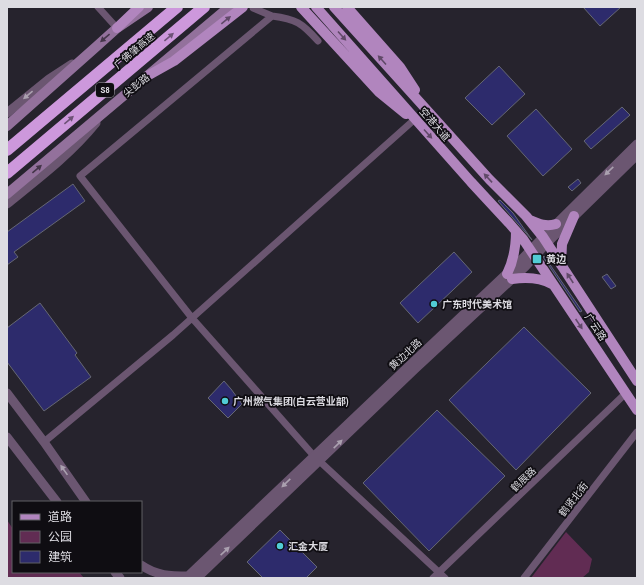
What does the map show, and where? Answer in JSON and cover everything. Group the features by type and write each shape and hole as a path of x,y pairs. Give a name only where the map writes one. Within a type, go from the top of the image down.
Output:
{"highway":[{"name":"广佛肇高速","path":"7,150 177,7"},
{"name":"广佛肇高速","path":"7,172 204,7"}],"main road":[{"path":"7,126 139,7"},
{"path":"117,28 148,7"},
{"name":"尖彭路","path":"7,194 229,7"},
{"path":"149,75 174,61 242,7"},
{"path":"301,7 379,92 397,108 415,119"},
{"name":"空港大道","path":"316,7 516,231 532,254"},
{"name":"空港大道","path":"334,7 501,191 528,218 545,240"},
{"path":"347,7 406,75 426,109"},
{"path":"488,201 501,191"},
{"path":"561,265 562,244 574,216"},
{"path":"528,218 544,225 550,226 556,224"},
{"path":"516,231 515,253 509,277 534,278 552,284"},
{"name":"广云路","path":"545,240 637,380"},
{"name":"广云路","path":"532,254 637,410"},
{"path":"566,304 581,295"}],"street":[{"path":"98,7 117,28"},
{"path":"253,7 272,16 296,21 307,29 318,41"},
{"path":"272,16 80,176 192,318 317,458 446,578"},
{"path":"7,113 49,79 83,57"},
{"path":"7,204 66,155 86,135 104,112"},
{"path":"44,442 192,318 415,119"},
{"name":"黄边北路","path":"545,240 556,224 637,144"},
{"name":"黄边北路","path":"191,577 509,277 545,240 574,216 637,155"},
{"path":"7,393 85,501"},
{"name":"鹤展路","path":"433,578 626,393"},
{"name":"鹤贤北街","path":"524,578 637,432"},
{"path":"7,437 56,501"},
{"path":"142,566 150,572 191,577"}],"green space":[{"path":"7,520 12,528 12,573 80,573 84,578 7,578"},
{"path":"566,532 592,559 589,572 582,578 531,578"}],"building":[{"path":"583,7 621,7 600,26"},
{"path":"499,66 525,94 492,125 465,98"},
{"path":"622,107 630,115 591,149 584,141"},
{"path":"536,109 572,149 543,176 507,136"},
{"path":"578,179 581,183 572,191 568,187"},
{"path":"73,184 85,201 14,252 18,257 7,265 7,232"},
{"path":"500,200 513,213 532,240 498,201"},
{"path":"454,252 472,272 418,323 400,303"},
{"path":"544,256 582,311 580,312 543,257"},
{"path":"607,274 616,286 611,289 602,277"},
{"path":"40,303 77,353 75,355 91,377 44,411 7,362 7,328"},
{"path":"524,327 591,393 516,470 449,400"},
{"name":"广州燃气集团(白云营业部)","path":"224,381 242,404 228,418 208,398"},
{"path":"437,410 505,476 429,551 363,483"},
{"name":"汇金大厦","path":"280,530 317,567 306,578 263,578 247,562"}],"place":[{"name":"黄边","path":"537,259"},
{"name":"广东时代美术馆","path":"434,304"},
{"name":"广州燃气集团(白云营业部)","path":"225,401"},
{"name":"汇金大厦","path":"280,546"}]}
